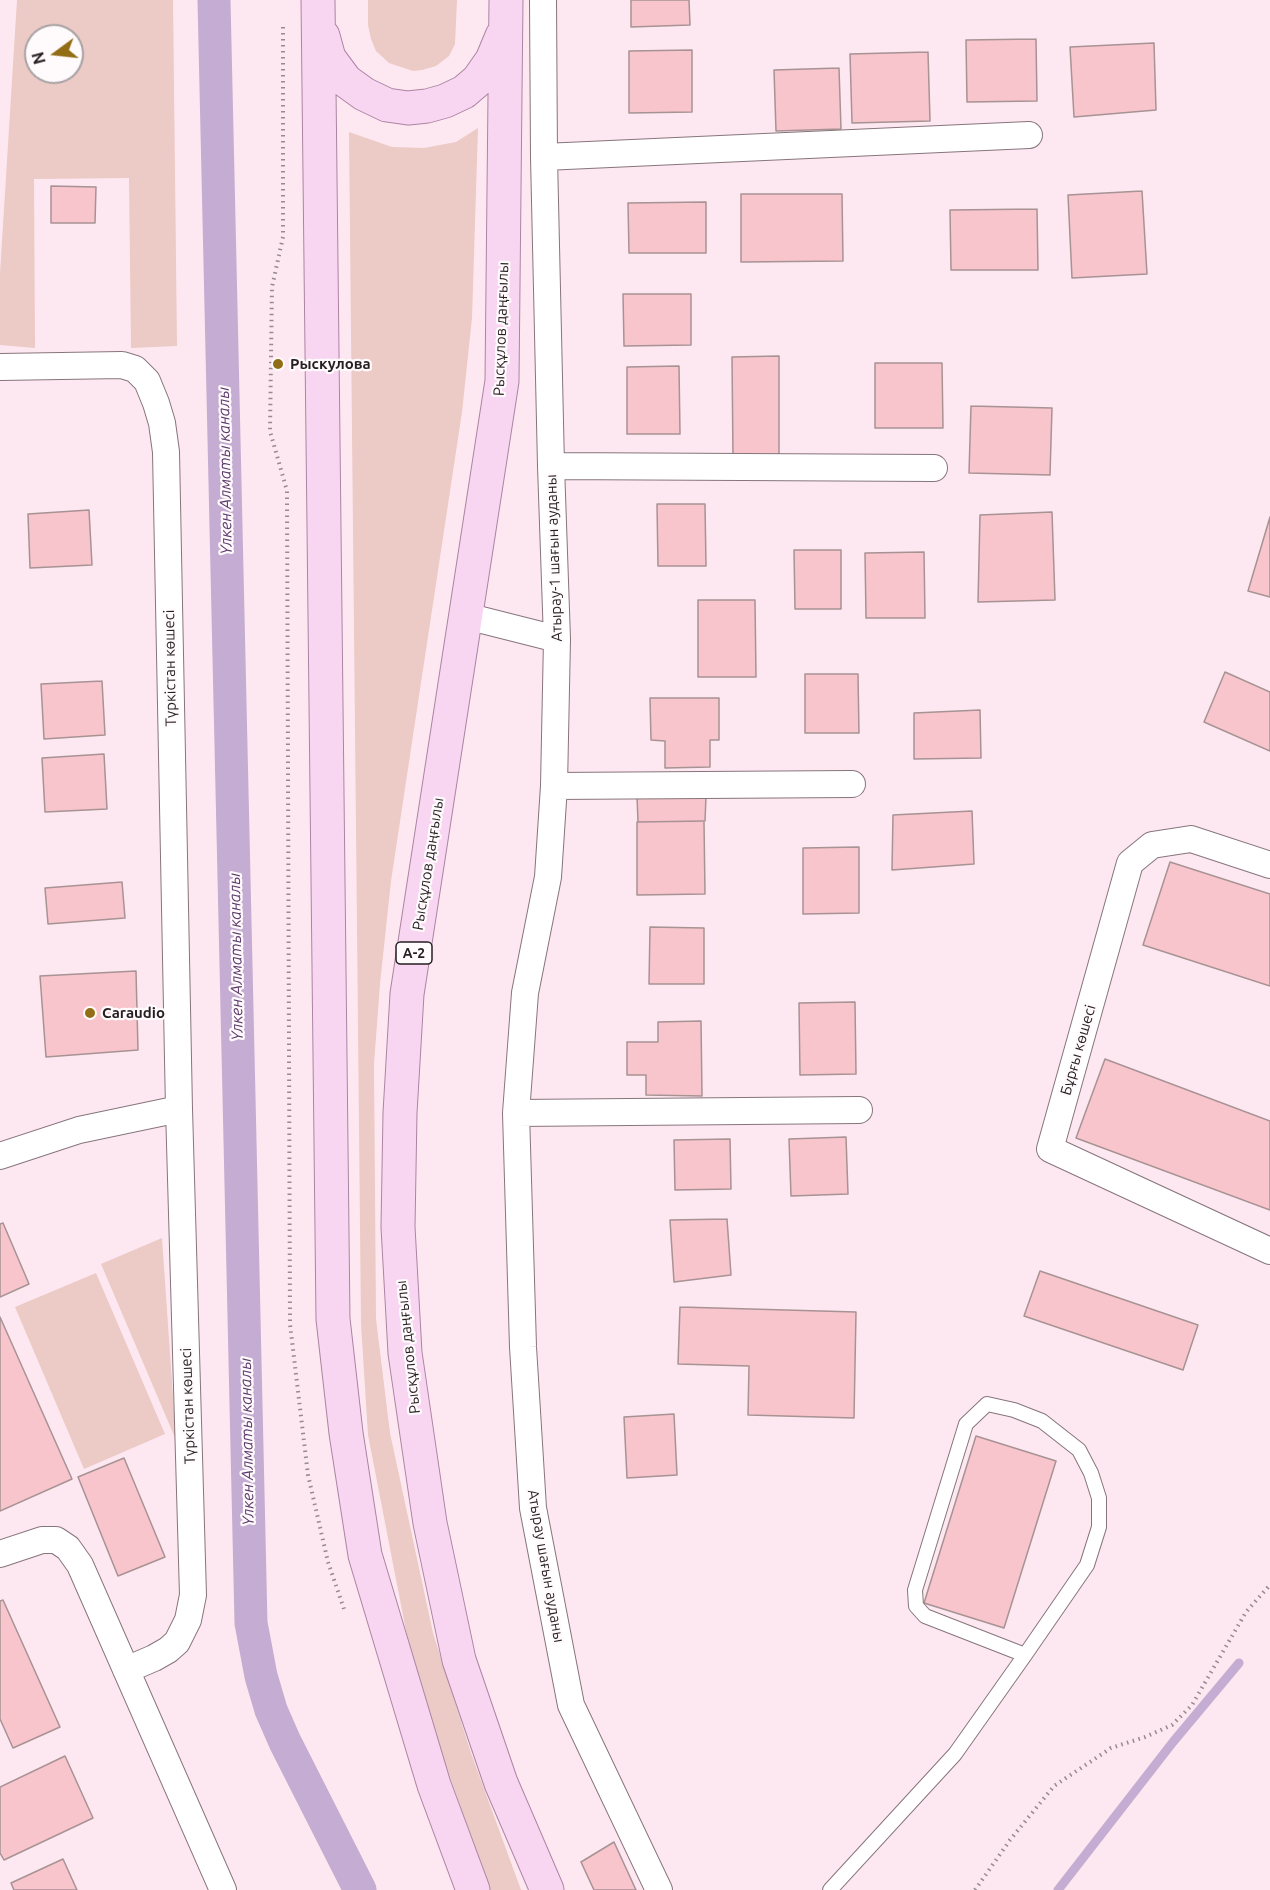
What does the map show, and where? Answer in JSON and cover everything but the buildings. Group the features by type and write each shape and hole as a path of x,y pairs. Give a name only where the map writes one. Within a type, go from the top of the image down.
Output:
{"main road":[{"path":"318,4 323,39 329,58 346,81 364,94 387,105 408,108 445,101 464,92 478,81 502,39 506,7"},
{"path":"318,4 333,1319 346,1433 366,1555 434,1785 473,1890"},
{"name":"Рысқұлов даңғылы","path":"506,7 502,381 408,994 400,1113 398,1227 405,1342 430,1523 459,1660 501,1783 547,1890"}],"street":[{"name":"Атырау-1 шағын ауданы","path":"516,1113 525,993 548,877 554,786 557,639 544,157 543,0"},
{"path":"544,157 1029,135"},
{"name":"Түркістан көшесі","path":"0,368 122,365 135,369 147,381 162,423 166,476 179,1109 193,1595 188,1620 177,1642 154,1658 126,1670"},
{"path":"551,466 934,468"},
{"path":"466,616 557,639"},
{"path":"554,786 852,784"},
{"name":"Бұрғы көшесі","path":"1270,865 1191,839 1152,845 1130,863 1050,1149 1270,1251"},
{"path":"0,1156 80,1130 179,1109"},
{"path":"516,1113 859,1110"},
{"name":"Атырау шағын ауданы","path":"516,1113 523,1347 533,1508 571,1705 659,1890"},
{"path":"0,1554 42,1539 56,1540 68,1548 80,1564 223,1890"}],"lane":[{"path":"830,1890 956,1754 1087,1565 1099,1527 1099,1498 1091,1473 1079,1450 1042,1421 1014,1410 987,1404 966,1424 915,1590 916,1606 925,1616 1024,1655"}],"path":[{"path":"975,1890 1010,1840 1054,1786 1111,1748 1146,1737 1172,1725 1192,1705 1246,1612 1270,1585"}],"shaded area":[{"path":"17,0 173,0 177,346 131,348 129,178 34,179 35,348 0,345 0,273"},
{"path":"368,0 457,0 455,44 449,56 436,66 422,70 413,71 389,63 376,51 371,39 368,25"},
{"path":"478,128 472,318 462,412 391,881 380,984 374,1064 376,1319 390,1433 433,1633 471,1753 521,1890 490,1890 445,1763 408,1641 368,1435 361,1324 349,132 392,147 424,148 456,142"},
{"path":"162,1238 176,1440 101,1264"},
{"path":"96,1273 165,1434 84,1469 15,1307"}],"waterway":[{"name":"Үлкен Алматы каналы","path":"214,0 251,1623 261,1676 271,1710 360,1890"},
{"path":"1058,1890 1173,1742 1239,1663"}],"place":[{"name":"Рыскулова","path":"278,364"},
{"name":"Caraudio","path":"90,1013"}]}
